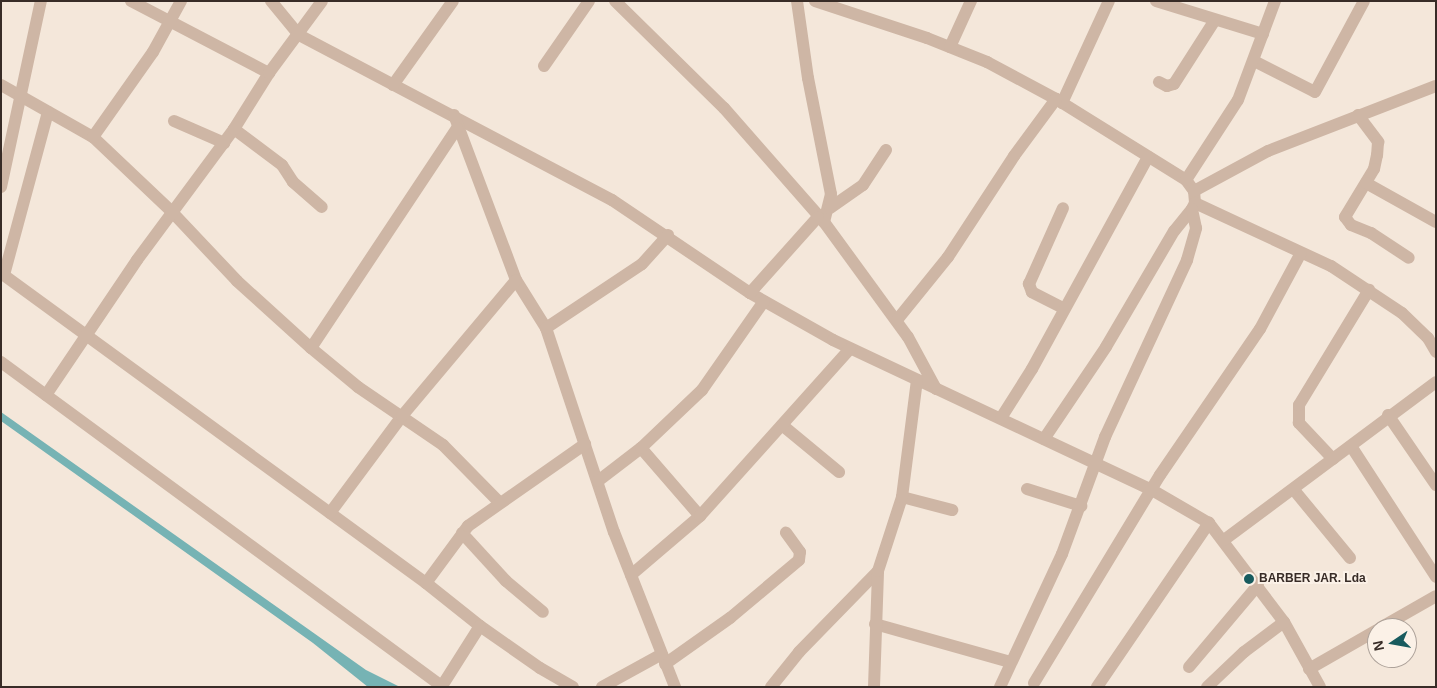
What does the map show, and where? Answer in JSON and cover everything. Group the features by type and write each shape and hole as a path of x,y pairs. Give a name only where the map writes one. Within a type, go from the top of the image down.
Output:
{"street":[{"path":"1,187 40,1"},
{"path":"131,1 171,20 269,73"},
{"path":"93,137 153,52 181,1"},
{"path":"271,1 299,35 393,85 456,122 612,200 668,235 750,293 850,349 1152,490 1209,523 1224,540 1284,622 1320,687"},
{"path":"46,396 173,213 234,129 269,73 299,35 322,1"},
{"path":"393,85 454,1"},
{"path":"544,66 589,1"},
{"path":"614,1 724,108 821,220 897,320 936,388"},
{"path":"797,1 808,78 831,194 830,208"},
{"path":"815,1 950,47 987,62 1059,101 1186,180 1194,201 1196,217 1194,242 1095,463 1081,506 1000,687"},
{"path":"950,47 971,1"},
{"path":"897,320 948,257 1059,101 1109,1"},
{"path":"1156,1 1263,34"},
{"path":"1186,180 1238,100 1275,1"},
{"path":"1254,61 1315,92 1364,1"},
{"path":"1159,82 1167,86 1174,84 1215,20"},
{"path":"1,85 93,137 173,213 237,281 311,348 358,387 443,445 500,503"},
{"path":"1044,439 1106,347 1174,231 1194,201 1268,151 1436,86"},
{"path":"48,112 3,274 426,583 480,626 540,668 573,687"},
{"path":"1358,115 1378,142 1374,169 1347,212 1348,222 1409,258"},
{"path":"174,122 224,143"},
{"path":"456,122 516,280 546,328 631,574 675,687"},
{"path":"311,348 456,122"},
{"path":"234,129 282,165 293,182 322,207"},
{"path":"750,293 821,220 830,208 863,185 886,150"},
{"path":"1001,418 1032,369 1063,308 1148,157"},
{"path":"1366,183 1436,222"},
{"path":"1194,201 1331,266 1402,313 1428,338 1436,352"},
{"path":"1063,208 1029,284 1032,292 1063,308"},
{"path":"546,328 642,264 668,235"},
{"path":"1034,683 1152,490 1260,330 1301,253"},
{"path":"330,513 402,416 516,280"},
{"path":"1334,459 1300,423 1299,405 1369,290"},
{"path":"598,481 641,448 702,390 764,300"},
{"path":"631,574 700,516 850,349"},
{"path":"1,362 442,686 480,626"},
{"path":"874,687 878,571 902,497 916,380"},
{"path":"1224,540 1294,490 1388,415 1436,382"},
{"path":"1388,415 1436,485"},
{"path":"782,425 839,472"},
{"path":"426,583 462,533 500,503 585,444"},
{"path":"1351,446 1436,577"},
{"path":"641,448 700,516"},
{"path":"1027,489 1081,506"},
{"path":"1294,490 1350,558"},
{"path":"902,497 952,510"},
{"path":"1097,687 1209,523"},
{"path":"462,533 506,581 543,612"},
{"path":"602,687 664,659 730,618 799,560 800,552 786,533"},
{"path":"771,687 799,652 878,571"},
{"path":"1189,668 1258,585"},
{"path":"1398,618 1436,596"},
{"path":"1207,687 1244,652 1284,622"},
{"path":"875,624 1010,662"},
{"path":"1309,669 1367,636"}],"water":[{"path":"1,412 366,670 400,687 368,687 313,643 1,421"}],"place":[{"name":"BARBER JAR. Lda","path":"1249,579"}]}
